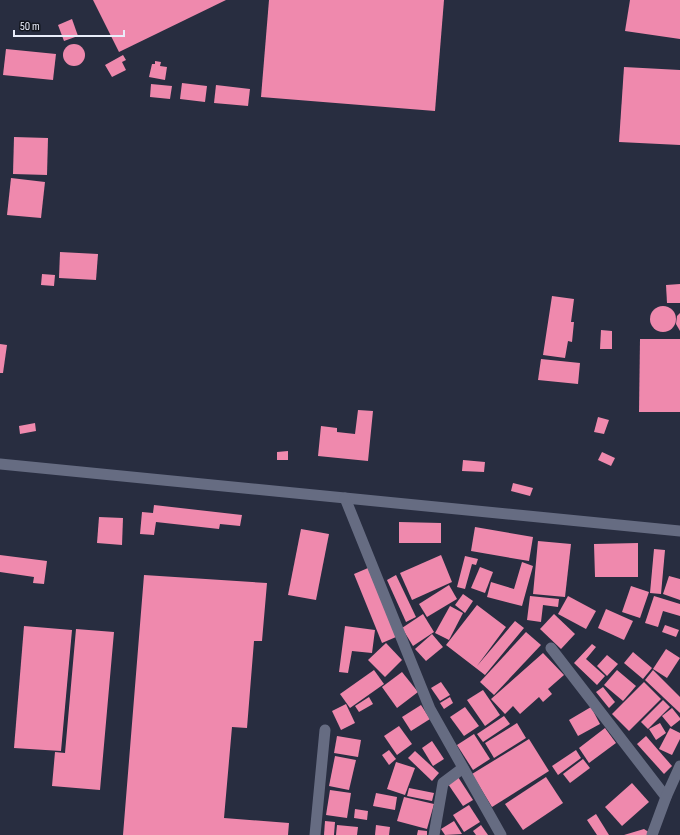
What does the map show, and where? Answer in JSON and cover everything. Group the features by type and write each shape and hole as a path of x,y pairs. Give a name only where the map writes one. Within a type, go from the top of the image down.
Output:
{"street":[{"path":"0,464 680,531"},
{"path":"345,498 430,709 501,835"},
{"path":"551,648 666,797"},
{"path":"315,835 325,730"},
{"path":"652,835 666,797 680,766"},
{"path":"434,835 443,783 463,768"}],"building":[{"path":"93,0 226,0 119,52"},
{"path":"269,0 444,0 435,111 261,97"},
{"path":"630,0 680,0 680,39 625,31"},
{"path":"72,19 78,36 64,41 58,25"},
{"path":"74,44 78,45 84,51 84,59 78,65 74,66 70,65 64,59 63,55 64,51 70,45"},
{"path":"6,49 56,54 53,80 3,75"},
{"path":"123,55 126,60 122,62 126,70 112,77 105,65"},
{"path":"155,61 161,62 160,66 167,67 165,80 149,77 152,64 155,64"},
{"path":"624,67 680,70 680,145 619,142"},
{"path":"182,83 207,86 205,102 180,99"},
{"path":"151,84 172,86 170,99 150,97"},
{"path":"216,85 250,89 248,106 214,103"},
{"path":"14,137 48,138 47,175 13,174"},
{"path":"11,178 45,182 41,218 7,215"},
{"path":"60,252 98,254 96,280 59,278"},
{"path":"42,274 55,275 54,286 41,285"},
{"path":"680,284 680,303 667,303 666,285"},
{"path":"552,296 574,299 571,322 574,322 572,342 568,341 565,358 543,355"},
{"path":"663,306 672,310 676,319 672,328 663,332 654,328 650,319 654,310"},
{"path":"680,313 680,331 676,324 677,316"},
{"path":"601,330 612,331 612,349 600,349"},
{"path":"640,339 680,339 680,412 639,412"},
{"path":"0,344 7,345 3,373 0,373"},
{"path":"541,359 580,363 578,384 538,380"},
{"path":"358,410 373,411 368,461 318,456 321,426 337,428 337,432 355,434"},
{"path":"598,417 609,420 604,434 594,432"},
{"path":"35,423 36,431 20,434 19,426"},
{"path":"288,451 288,460 277,460 277,452"},
{"path":"602,452 615,458 611,466 598,460"},
{"path":"463,460 485,462 484,472 462,471"},
{"path":"513,483 533,488 530,496 511,491"},
{"path":"154,505 242,515 240,526 220,524 219,529 156,522 154,535 140,534 142,512 153,513"},
{"path":"99,517 123,518 122,545 97,543"},
{"path":"399,522 441,523 441,543 399,543"},
{"path":"475,527 533,537 529,561 471,551"},
{"path":"301,529 329,534 316,600 288,595"},
{"path":"538,541 571,544 565,597 533,594"},
{"path":"638,543 638,577 595,577 594,544"},
{"path":"654,549 665,550 661,594 650,593"},
{"path":"0,555 47,561 44,584 33,583 34,577 0,572"},
{"path":"441,555 452,582 412,600 400,573"},
{"path":"465,556 478,559 476,565 472,564 465,589 457,587"},
{"path":"522,562 533,566 522,606 487,597 491,582 514,589"},
{"path":"480,567 493,572 485,593 471,588"},
{"path":"368,568 396,637 382,643 354,574"},
{"path":"144,575 267,583 262,641 254,641 247,728 232,727 224,818 289,823 288,835 123,835"},
{"path":"396,575 416,617 406,622 387,580"},
{"path":"669,576 680,579 680,600 663,594"},
{"path":"449,585 457,599 427,617 419,604"},
{"path":"631,586 649,592 640,618 622,612"},
{"path":"463,594 473,601 465,613 455,605"},
{"path":"530,596 559,599 558,607 543,605 541,622 527,620"},
{"path":"568,596 596,611 586,629 558,614"},
{"path":"654,596 680,604 680,616 663,611 658,627 645,623"},
{"path":"477,605 506,627 477,666 515,621 524,628 485,675 446,645"},
{"path":"450,606 463,613 449,640 435,633"},
{"path":"606,609 633,621 624,640 598,628"},
{"path":"423,614 434,632 413,646 402,628"},
{"path":"554,614 575,634 561,649 540,629"},
{"path":"665,625 679,630 676,637 662,632"},
{"path":"24,626 72,630 61,751 14,748"},
{"path":"345,626 375,630 372,653 352,651 348,673 339,672"},
{"path":"76,629 114,632 100,790 52,786 55,752 65,753"},
{"path":"526,632 541,645 494,695 480,682"},
{"path":"432,634 443,647 426,661 415,649"},
{"path":"386,643 402,660 385,677 368,660"},
{"path":"592,644 596,647 586,659 605,676 597,685 574,663"},
{"path":"666,649 680,658 667,678 653,669"},
{"path":"633,652 652,668 643,679 624,663"},
{"path":"543,653 564,675 548,689 552,694 543,702 539,697 520,714 513,706 505,714 491,699"},
{"path":"607,655 618,664 607,676 597,666"},
{"path":"374,670 384,684 350,708 340,694"},
{"path":"617,670 636,686 623,701 604,685"},
{"path":"653,670 680,697 680,713 645,680"},
{"path":"402,672 418,692 397,708 382,687"},
{"path":"441,682 450,695 440,701 431,688"},
{"path":"644,682 661,699 629,731 612,714"},
{"path":"603,687 615,702 609,708 596,692"},
{"path":"483,690 500,715 485,726 467,700"},
{"path":"369,697 373,704 359,712 355,706"},
{"path":"450,697 453,703 444,709 440,703"},
{"path":"663,700 670,707 648,729 641,722"},
{"path":"346,704 355,723 341,730 332,711"},
{"path":"421,705 430,719 411,731 402,717"},
{"path":"465,707 479,726 464,736 450,717"},
{"path":"591,707 600,724 578,736 569,720"},
{"path":"672,708 680,720 671,727 662,716"},
{"path":"504,716 510,724 483,742 477,734"},
{"path":"517,723 526,738 494,758 485,743"},
{"path":"660,723 666,733 656,740 649,729"},
{"path":"399,726 412,744 397,755 384,736"},
{"path":"605,728 616,743 589,763 579,748"},
{"path":"670,728 680,733 680,739 672,755 659,749"},
{"path":"474,734 490,759 473,770 457,745"},
{"path":"337,736 361,740 358,757 334,753"},
{"path":"646,736 672,766 664,774 637,744"},
{"path":"529,739 549,771 492,807 472,774"},
{"path":"432,741 444,759 433,766 422,748"},
{"path":"389,750 396,759 389,765 382,755"},
{"path":"576,750 581,758 558,775 552,766"},
{"path":"415,751 439,773 432,781 408,758"},
{"path":"335,756 356,760 349,790 329,786"},
{"path":"583,759 590,768 570,783 563,774"},
{"path":"396,762 415,768 405,795 387,789"},
{"path":"458,777 473,800 463,806 448,784"},
{"path":"546,777 563,803 523,830 505,804"},
{"path":"632,783 649,802 622,826 605,807"},
{"path":"409,788 434,793 432,801 407,796"},
{"path":"330,790 351,793 347,818 326,815"},
{"path":"376,793 397,797 395,810 373,806"},
{"path":"404,797 434,804 427,829 397,821"},
{"path":"469,805 480,822 464,832 453,815"},
{"path":"355,809 368,811 367,820 354,818"},
{"path":"596,814 609,835 597,835 587,820"},
{"path":"325,821 335,822 334,835 324,835"},
{"path":"454,821 462,834 445,835 441,829"},
{"path":"337,825 358,827 357,835 336,835"},
{"path":"376,825 390,827 389,835 375,835"},
{"path":"481,825 488,835 476,835 473,831"},
{"path":"644,829 650,833 649,835 624,835"},
{"path":"418,830 427,831 427,835 417,835"}]}
